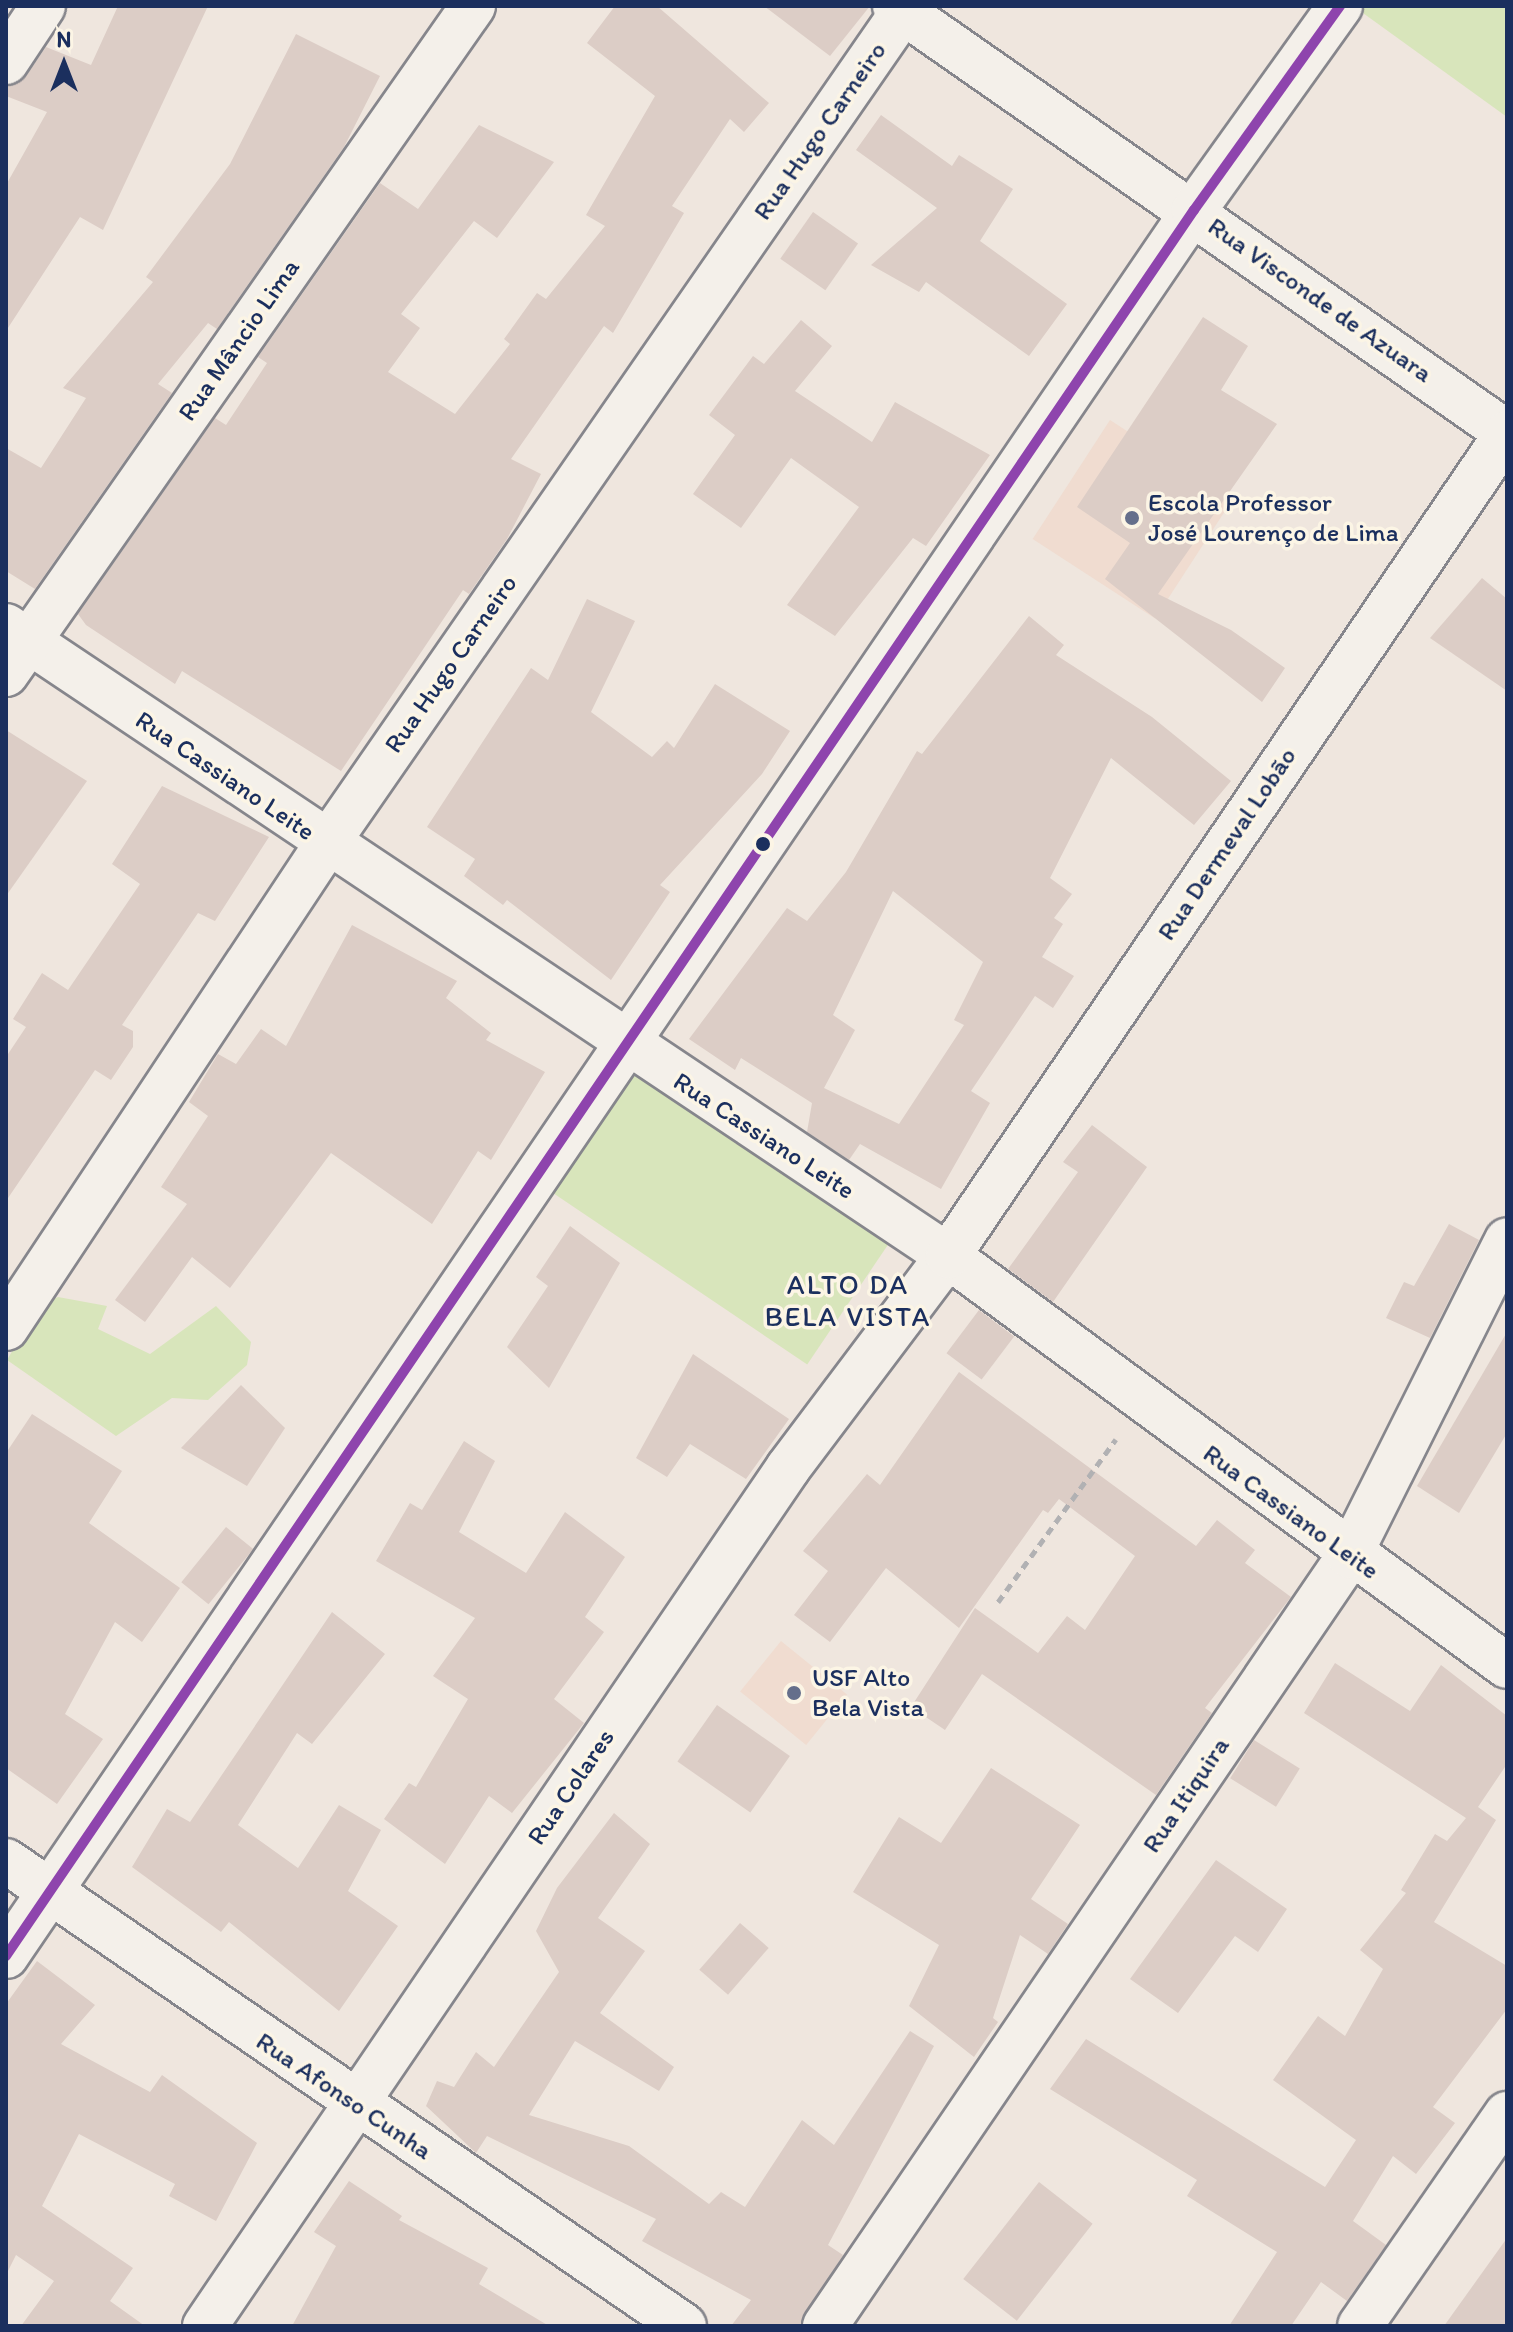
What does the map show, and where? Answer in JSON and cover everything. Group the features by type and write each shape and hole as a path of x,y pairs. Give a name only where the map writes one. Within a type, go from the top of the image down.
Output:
{"street":[{"path":"6,62 43,6"},
{"name":"Rua Mâncio Lima","path":"13,647 473,6"},
{"path":"6,1956 629,1049 1194,210 1340,6"},
{"name":"Rua Visconde de Azuara","path":"901,8 1194,210 1507,433"},
{"name":"Rua Hugo Carneiro","path":"6,1328 326,845 901,8"},
{"name":"Rua Dermeval Lobão","path":"948,1256 1507,433"},
{"name":"Rua Cassiano Leite","path":"13,647 326,845 629,1049 948,1256 1349,1556 1507,1666"},
{"name":"Rua Itiquira","path":"825,2326 1349,1556 1507,1240"},
{"name":"Rua Colares","path":"205,2326 788,1468 948,1256"},
{"name":"Rua Afonso Cunha","path":"6,1861 355,2105 684,2326"},
{"path":"1360,2326 1507,2114"}],"path":[{"path":"998,1602 1143,1402"}],"shaded area":[{"name":"Escola Professor José Lourenço de Lima","path":"1110,420 1232,500 1155,619 1033,539"},
{"name":"USF Alto Bela Vista","path":"781,1641 847,1694 806,1745 740,1692"}],"green space":[{"path":"1358,6 1507,6 1507,117 1356,8"},
{"path":"628,1065 890,1242 807,1364 545,1188"},
{"path":"58,1297 107,1306 98,1329 150,1354 216,1306 251,1342 247,1365 208,1400 172,1398 116,1436 7,1360 38,1307"}],"building":[{"path":"118,6 208,6 103,230 80,217 6,331 6,185 47,112 6,96 6,87 26,76 46,47 91,65"},
{"path":"615,6 657,6 769,103 744,132 730,119 672,206 684,213 613,333 604,326 511,459 541,474 507,539 469,594 463,590 341,771 182,671 175,684 86,625 78,614 215,418 226,425 267,363 258,357 380,183 418,209 479,125 554,162 497,238 474,221 401,314 420,328 388,372 455,414 510,344 504,339 537,293 546,299 605,226 586,215 655,96 587,43"},
{"path":"764,6 870,6 830,56"},
{"path":"296,34 380,76 344,147 217,329 208,323 158,384 172,393 35,589 6,571 6,448 41,468 86,398 63,388 153,282 146,277 230,164"},
{"path":"881,115 952,166 959,155 1013,189 980,241 1067,304 1029,356 926,282 919,292 871,265 937,208 856,150"},
{"path":"813,212 858,244 825,290 780,259"},
{"path":"1203,317 1248,346 1221,390 1277,424 1158,594 1231,630 1285,668 1262,702 1105,579 1130,543 1077,507"},
{"path":"801,320 832,346 795,391 872,442 895,402 990,455 926,546 913,538 835,636 787,605 859,507 791,458 741,528 693,494 735,435 709,415 753,356 764,364"},
{"path":"1482,578 1507,599 1507,691 1430,638"},
{"path":"587,599 635,621 591,712 652,757 667,741 674,748 715,684 790,731 762,774 660,885 670,892 611,980 507,900 503,905 464,876 475,859 427,827 531,668 548,680"},
{"path":"1029,616 1064,645 1056,655 1152,717 1231,781 1194,825 1111,758 1050,878 1072,894 1054,918 1063,924 1042,957 1074,976 1053,1008 1035,996 971,1091 990,1103 941,1189 860,1144 849,1160 807,1132 812,1103 741,1058 735,1070 689,1039 787,908 807,921 846,872 917,751 922,754","holes":["893,891 983,962 954,1020 964,1025 899,1124 824,1088 855,1030 833,1015"]},
{"path":"6,730 87,781 6,896"},
{"path":"162,786 269,837 215,921 198,913 122,1025 133,1031 133,1047 111,1080 95,1070 6,1201 6,1057 26,1027 13,1019 42,973 68,990 140,884 112,864"},
{"path":"352,925 457,981 446,998 491,1033 486,1040 545,1072 491,1160 478,1151 432,1224 331,1153 230,1288 192,1257 145,1322 115,1300 187,1204 161,1187 208,1116 189,1102 218,1054 236,1064 261,1029 286,1046"},
{"path":"1092,1125 1147,1167 1053,1302 1008,1269 1078,1172 1063,1162"},
{"path":"1449,1224 1479,1240 1430,1338 1386,1318 1404,1282 1414,1286"},
{"path":"570,1226 620,1263 549,1388 507,1347 548,1286 536,1277"},
{"path":"979,1310 1014,1336 982,1380 947,1353"},
{"path":"1507,1332 1507,1433 1459,1513 1417,1486"},
{"path":"693,1354 789,1419 746,1479 690,1444 667,1477 636,1458"},
{"path":"959,1372 1196,1546 1217,1520 1255,1550 1245,1563 1291,1597 1205,1708 1212,1713 1156,1795 982,1674 945,1730 911,1707 975,1608 1038,1653 1067,1616 1085,1630 1135,1556 1059,1499 1048,1513 1043,1510 959,1628 886,1568 830,1642 794,1615 828,1571 803,1551 867,1474 880,1485"},
{"path":"241,1385 285,1428 247,1486 181,1448"},
{"path":"32,1414 122,1471 89,1523 180,1588 142,1642 115,1622 65,1714 103,1739 57,1804 6,1768 6,1453"},
{"path":"464,1441 495,1461 459,1532 526,1573 565,1512 625,1557 585,1617 604,1632 554,1699 584,1723 512,1813 489,1796 445,1864 384,1819 409,1783 416,1787 468,1699 433,1676 475,1618 376,1561 410,1503 422,1510"},
{"path":"226,1527 253,1549 209,1604 181,1582"},
{"path":"332,1612 385,1654 312,1744 297,1733 238,1825 298,1868 339,1805 381,1830 348,1891 398,1926 339,2011 229,1922 221,1932 132,1867 167,1809 190,1822"},
{"path":"1335,1663 1410,1711 1441,1665 1507,1716 1507,1764 1478,1807 1496,1820 1434,1922 1507,1966 1507,2009 1433,2107 1455,2123 1416,2174 1393,2156 1353,2221 1386,2245 1347,2301 1321,2282 1291,2326 1229,2326 1277,2252 1187,2196 1197,2180 1050,2089 1086,2039 1325,2187 1356,2140 1273,2080 1318,2016 1345,2036 1383,1969 1360,1950 1406,1893 1401,1890 1435,1834 1447,1841 1466,1818 1304,1713"},
{"path":"717,1705 790,1756 750,1813 677,1762"},
{"path":"1254,1740 1300,1769 1276,1807 1230,1778"},
{"path":"991,1768 1080,1825 1031,1899 1068,1924 1048,1954 1020,1935 993,2018 998,2022 974,2057 909,2006 939,1945 853,1892 899,1817 941,1843"},
{"path":"614,1813 650,1844 598,1918 645,1951 600,2013 674,2067 659,2091 575,2041 529,2115 629,2146 709,2204 721,2192 745,2207 802,2120 834,2145 910,2031 934,2046 828,2245 843,2255 800,2326 731,2326 751,2300 642,2241 656,2219 487,2136 476,2153 426,2106 437,2081 454,2087 476,2052 494,2067 559,1972 536,1931 557,1888"},
{"path":"1216,1860 1287,1909 1258,1952 1235,1936 1178,2013 1130,1979"},
{"path":"740,1923 769,1948 728,1995 699,1970"},
{"path":"37,1961 95,2005 61,2044 150,2092 162,2075 257,2143 216,2221 169,2196 175,2184 79,2134 42,2206 133,2268 110,2301 145,2326 21,2326 54,2281 16,2255 6,2275 6,2004"},
{"path":"349,2181 402,2216 399,2220 488,2268 479,2284 549,2326 292,2326 336,2246 314,2232"},
{"path":"1039,2182 1093,2224 1017,2321 963,2279"},
{"path":"1507,2238 1507,2326 1444,2326"}],"transit line":[{"path":"6,1956 1194,210 1340,6"}],"place":[{"name":"Escola Professor José Lourenço de Lima","path":"1132,518"},
{"name":"USF Alto Bela Vista","path":"794,1693"}],"district":[{"name":"ALTO DA BELA VISTA","path":"848,1300"}]}
